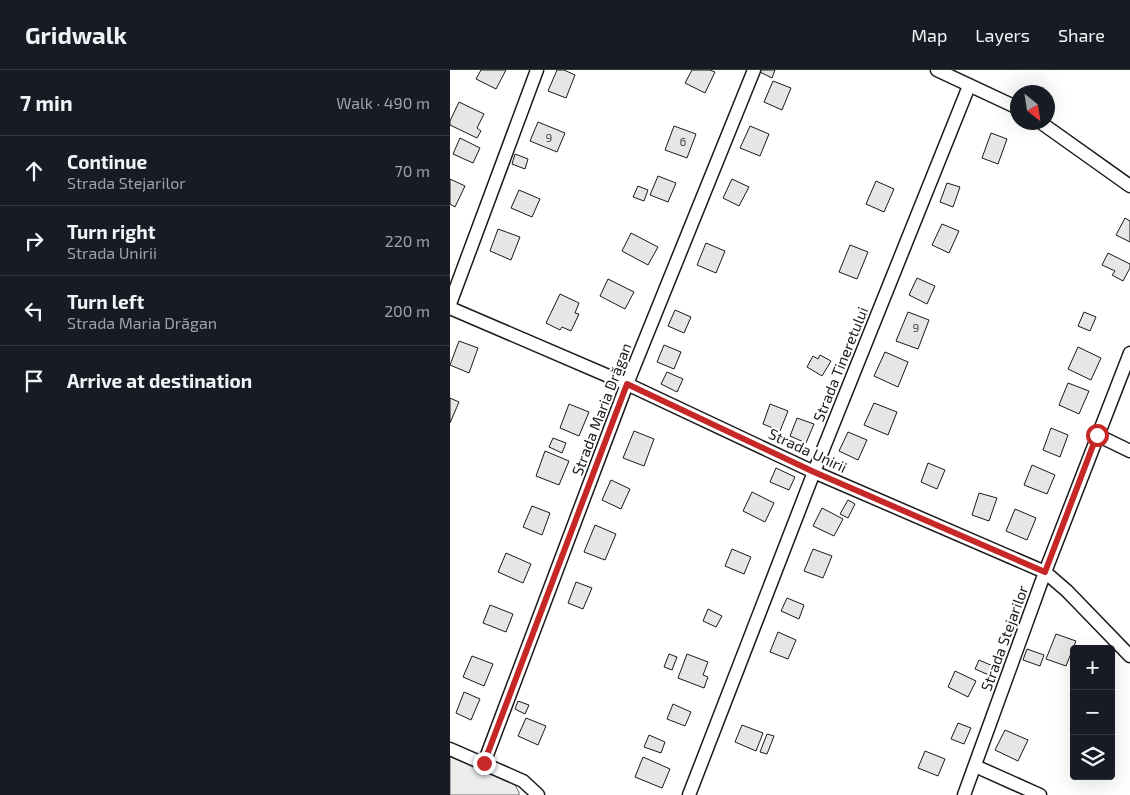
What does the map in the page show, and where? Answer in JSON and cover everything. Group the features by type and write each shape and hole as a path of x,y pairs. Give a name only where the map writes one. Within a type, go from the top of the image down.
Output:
{"street":[{"path":"450,306 537,70"},
{"name":"Strada Maria Drăgan","path":"484,763 627,384 754,70"},
{"path":"938,70 1010,104"},
{"name":"Strada Tineretului","path":"689,795 814,472 969,86"},
{"path":"1051,130 1130,186"},
{"name":"Strada Unirii","path":"450,306 627,384 814,472 1045,572 1067,591 1130,656"},
{"name":"Strada Stejarilor","path":"964,795 1045,572 1130,353"},
{"path":"1097,435 1130,451"},
{"path":"450,749 523,781 538,795"},
{"path":"975,766 1040,795"}],"shaded area":[{"path":"450,756 481,768 515,785 519,795 450,795"}],"building":[{"path":"481,70 506,70 496,89 476,79"},
{"path":"557,70 564,70 575,75 566,98 548,91"},
{"path":"692,70 710,70 715,72 705,93 685,83"},
{"path":"756,70 775,70 772,78"},
{"path":"773,81 791,88 782,110 764,102"},
{"path":"459,102 484,114 477,128 481,131 477,138 450,125"},
{"path":"538,122 565,133 557,152 530,141"},
{"path":"674,126 696,134 687,158 665,150"},
{"path":"750,126 769,134 760,156 740,148"},
{"path":"991,133 1007,139 998,164 982,158"},
{"path":"460,138 480,148 473,163 453,154"},
{"path":"515,154 528,159 525,169 512,164"},
{"path":"658,176 676,183 668,202 650,195"},
{"path":"450,179 465,186 455,207 450,204"},
{"path":"732,179 749,187 739,206 723,198"},
{"path":"876,181 894,189 884,212 866,204"},
{"path":"947,183 960,187 953,207 940,202"},
{"path":"638,186 648,190 644,201 633,197"},
{"path":"519,190 540,199 532,217 511,208"},
{"path":"1125,218 1130,221 1130,242 1116,235"},
{"path":"942,224 959,231 949,253 932,245"},
{"path":"498,229 520,237 511,260 490,251"},
{"path":"631,233 658,247 648,265 622,251"},
{"path":"706,243 725,251 716,273 697,265"},
{"path":"850,245 868,252 857,279 839,272"},
{"path":"1108,253 1130,264 1130,268 1123,281 1112,275 1115,271 1102,265"},
{"path":"917,278 935,286 927,304 909,295"},
{"path":"608,279 634,292 625,309 600,296"},
{"path":"560,294 579,303 575,313 579,314 571,331 562,327 560,330 546,323"},
{"path":"675,310 691,317 684,333 668,326"},
{"path":"908,312 929,320 918,349 896,341"},
{"path":"1084,312 1096,317 1090,331 1078,326"},
{"path":"459,341 478,348 469,373 450,365"},
{"path":"664,345 681,352 674,369 657,362"},
{"path":"1078,347 1101,358 1091,380 1068,369"},
{"path":"885,352 908,362 898,387 874,376"},
{"path":"820,355 831,361 822,376 807,367 813,356 818,359"},
{"path":"667,372 683,379 677,392 661,384"},
{"path":"1068,383 1089,391 1079,414 1059,405"},
{"path":"450,398 459,402 450,423"},
{"path":"874,403 897,412 888,435 864,425"},
{"path":"569,404 589,412 579,436 560,428"},
{"path":"770,404 788,411 780,431 763,424"},
{"path":"797,418 814,424 806,443 790,436"},
{"path":"1051,428 1068,435 1060,457 1043,450"},
{"path":"634,431 654,439 644,466 623,458"},
{"path":"848,432 867,440 858,460 839,451"},
{"path":"553,438 566,443 562,453 549,447"},
{"path":"545,451 569,461 559,485 536,476"},
{"path":"928,463 945,470 937,489 921,482"},
{"path":"1032,465 1055,475 1047,494 1024,485"},
{"path":"776,468 795,477 789,490 770,482"},
{"path":"611,480 630,489 621,509 602,500"},
{"path":"752,492 774,503 765,522 743,511"},
{"path":"979,493 997,498 989,521 972,515"},
{"path":"848,500 855,504 848,518 840,514"},
{"path":"532,506 550,513 542,535 523,527"},
{"path":"822,508 843,519 834,536 813,526"},
{"path":"1015,509 1036,518 1027,540 1006,531"},
{"path":"595,525 616,534 605,560 584,552"},
{"path":"732,549 751,557 744,574 725,566"},
{"path":"813,549 832,556 823,578 804,571"},
{"path":"506,553 531,564 523,583 498,572"},
{"path":"576,582 592,588 583,609 568,603"},
{"path":"787,598 804,605 799,619 781,611"},
{"path":"490,605 513,614 506,632 483,623"},
{"path":"708,609 722,616 716,627 703,621"},
{"path":"778,632 796,640 788,659 770,652"},
{"path":"1056,634 1076,641 1074,645 1070,645 1070,656 1066,666 1046,659"},
{"path":"1027,649 1044,655 1040,666 1023,660"},
{"path":"669,654 677,657 672,670 664,667"},
{"path":"687,654 708,662 703,675 708,677 704,688 678,678"},
{"path":"472,656 493,664 484,686 463,677"},
{"path":"979,660 993,666 989,675 975,669"},
{"path":"955,671 976,681 968,697 948,687"},
{"path":"464,692 480,699 471,720 456,713"},
{"path":"518,701 529,705 525,714 515,709"},
{"path":"673,704 691,712 685,726 667,719"},
{"path":"526,718 546,726 538,745 518,736"},
{"path":"958,723 971,728 964,744 951,739"},
{"path":"742,725 763,733 756,751 735,742"},
{"path":"1005,730 1028,740 1018,761 995,750"},
{"path":"767,734 774,736 767,754 760,752"},
{"path":"649,735 665,742 661,753 644,747"},
{"path":"925,751 945,759 938,776 918,768"},
{"path":"643,757 670,769 662,788 635,777"}],"route":[{"path":"484,763 627,384 814,472 1045,572 1097,435"}]}
